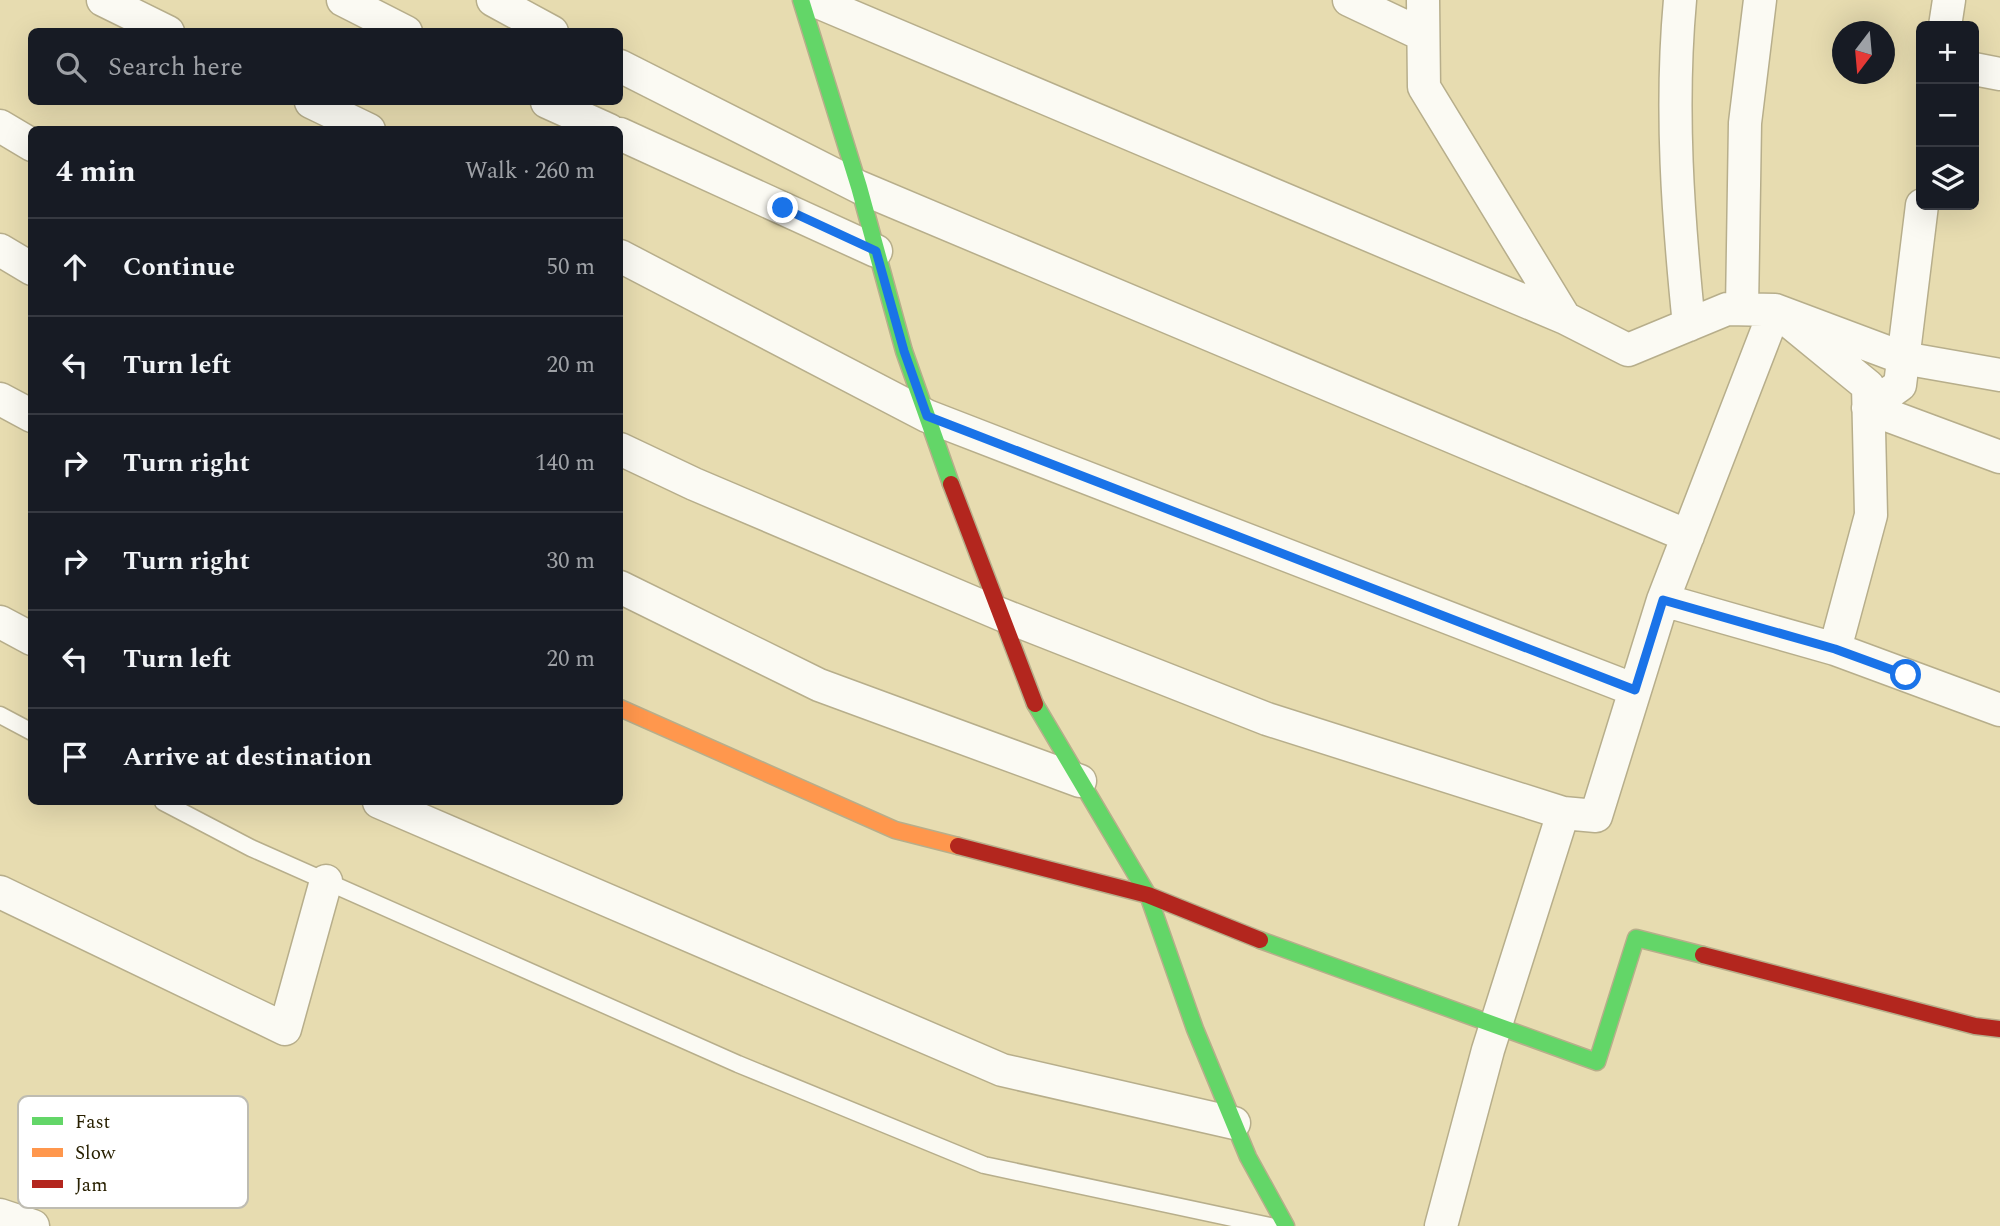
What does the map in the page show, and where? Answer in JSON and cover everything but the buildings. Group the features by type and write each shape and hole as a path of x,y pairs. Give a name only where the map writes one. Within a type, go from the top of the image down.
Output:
{"street":[{"path":"103,0 160,28"},
{"path":"343,0 398,28"},
{"path":"493,0 545,28"},
{"path":"801,0 859,187 904,351 1033,701 1148,895 1195,1029 1248,1157 1286,1226"},
{"path":"813,0 1565,318 1628,350 1727,309 1775,310 1903,358 2000,375"},
{"path":"1349,0 1423,35"},
{"path":"1423,0 1424,87 1565,318"},
{"path":"1680,0 1676,39 1676,189 1689,325"},
{"path":"1742,309 1745,123 1760,0"},
{"path":"1946,21 1949,0"},
{"path":"623,68 859,187 1688,536"},
{"path":"1979,70 2000,75"},
{"path":"318,105 361,126"},
{"path":"554,105 600,126"},
{"path":"0,126 28,143"},
{"path":"623,135 876,251"},
{"path":"1868,408 1900,385 1921,210"},
{"path":"0,250 28,267"},
{"path":"623,258 927,416 1635,690"},
{"path":"623,450 694,484 1000,614 1267,719 1563,813 1596,816 1663,600 1775,310"},
{"path":"1775,310 1868,386 1871,514 1835,649"},
{"path":"0,399 28,414"},
{"path":"1868,408 2000,457"},
{"path":"623,588 818,685 1080,781"},
{"path":"1663,600 1835,649 2000,710"},
{"path":"0,622 28,637"},
{"path":"623,709 895,830 1148,895 1278,947 1597,1062 1636,937 1975,1026 2000,1029"},
{"path":"386,805 1003,1070 1234,1123"},
{"path":"1445,1225 1496,1024 1563,813"},
{"path":"0,892 285,1029 326,881"},
{"path":"0,1215 33,1226"}],"lane":[{"path":"0,715 28,730"},
{"path":"169,805 251,848 738,1064 984,1165 1270,1226"}],"traffic: fast":[{"path":"801,0 859,187 904,351 951,484"},
{"path":"1035,704 1148,895 1195,1029 1248,1157 1286,1226"},
{"path":"1260,940 1597,1062 1636,938 1703,955"}],"traffic: slow":[{"path":"623,709 895,830 958,846"}],"traffic: jam":[{"path":"951,484 1035,704"},
{"path":"958,846 1148,895 1260,940"},
{"path":"1703,955 1975,1026 2000,1029"}],"route":[{"path":"783,208 876,251 904,351 927,416 1635,690 1663,600 1835,649 1906,675"}]}
